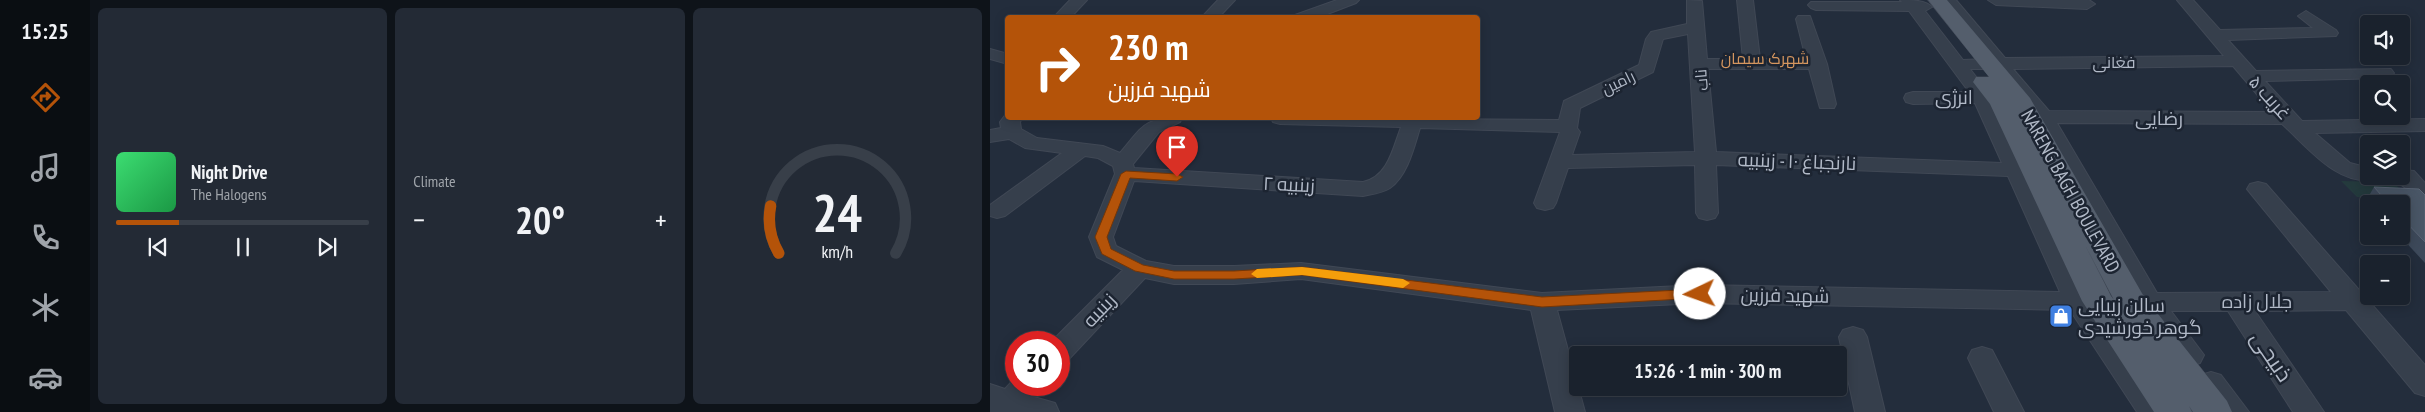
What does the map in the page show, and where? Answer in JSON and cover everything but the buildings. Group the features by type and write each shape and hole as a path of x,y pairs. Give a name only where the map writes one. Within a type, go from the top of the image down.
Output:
{"main road":[{"name":"NARENG BAGH BOULEVARD","path":"1925,2 1986,63 2037,118 2140,302 2214,412"},
{"name":"NARENG BAGH BOULEVARD","path":"1986,63 1989,97 2026,170 2087,301 2174,412"}],"street":[{"path":"1064,15 1079,0"},
{"path":"1212,15 1227,0"},
{"path":"1309,15 1351,0"},
{"path":"1745,0 1752,64"},
{"path":"1996,0 2085,2 2099,19"},
{"name":"غریب ۵","path":"2185,0 2292,123 2343,168 2360,172"},
{"name":"ناب","path":"1694,1 1694,28 1700,64 1707,158 1707,213"},
{"path":"1816,5 1925,2 1989,97"},
{"path":"2216,36 2330,33 2306,16"},
{"path":"1804,19 1818,64 1827,104"},
{"name":"رامین","path":"1567,128 1571,105 1647,68 1654,38 1657,35 1694,28"},
{"path":"990,48 1005,46"},
{"path":"990,54 1005,58"},
{"name":"فغانی","path":"1986,63 2239,61"},
{"path":"1700,64 1818,64"},
{"path":"2250,76 2385,73"},
{"name":"انرژی","path":"1913,98 1989,97"},
{"name":"رضایی","path":"2037,118 2425,125"},
{"path":"1005,129 1032,144 1103,152 1124,168 1152,128 1169,120"},
{"path":"1346,120 1561,126 1567,128 1570,132 1545,203"},
{"name":"زینبیه ۲","path":"1124,168 1363,188 1375,187 1391,175 1412,122"},
{"path":"997,212 1081,149"},
{"name":"نارنجباغ ۱۰ - زینبیه","path":"1560,162 1707,158 2026,170"},
{"name":"شهید فرزین","path":"1124,168 1101,237 1106,251 1140,268 1174,275 1234,275 1302,271 1542,302 1700,294 2087,301"},
{"path":"2410,180 2425,195"},
{"path":"2258,188 2425,385"},
{"name":"زینبیه","path":"1070,341 1140,268"},
{"path":"2087,301 2152,412"},
{"name":"جلال زاده","path":"2087,301 2353,301"},
{"name":"ذبیحی","path":"2235,301 2310,412"},
{"path":"1542,302 1570,412"},
{"path":"2140,302 2234,412"},
{"path":"1853,337 1870,412"},
{"path":"1982,358 2008,412"},
{"path":"1007,399 1044,412"}],"green space":[{"path":"2341,181 2360,181 2360,185 2396,185 2406,195 2360,195 2360,197 2357,197"}],"slow traffic":[{"path":"1257,274 1302,271 1403,283"}],"place":[{"name":"سالن زیبایی گوهر خورشیدی","path":"2061,316"}],"district":[{"name":"شهرک سیمان","path":"1765,58"}],"route":[{"path":"1177,177 1126,174 1101,237 1106,251 1140,268 1174,275 1234,275 1302,271 1542,302 1700,294"}]}
